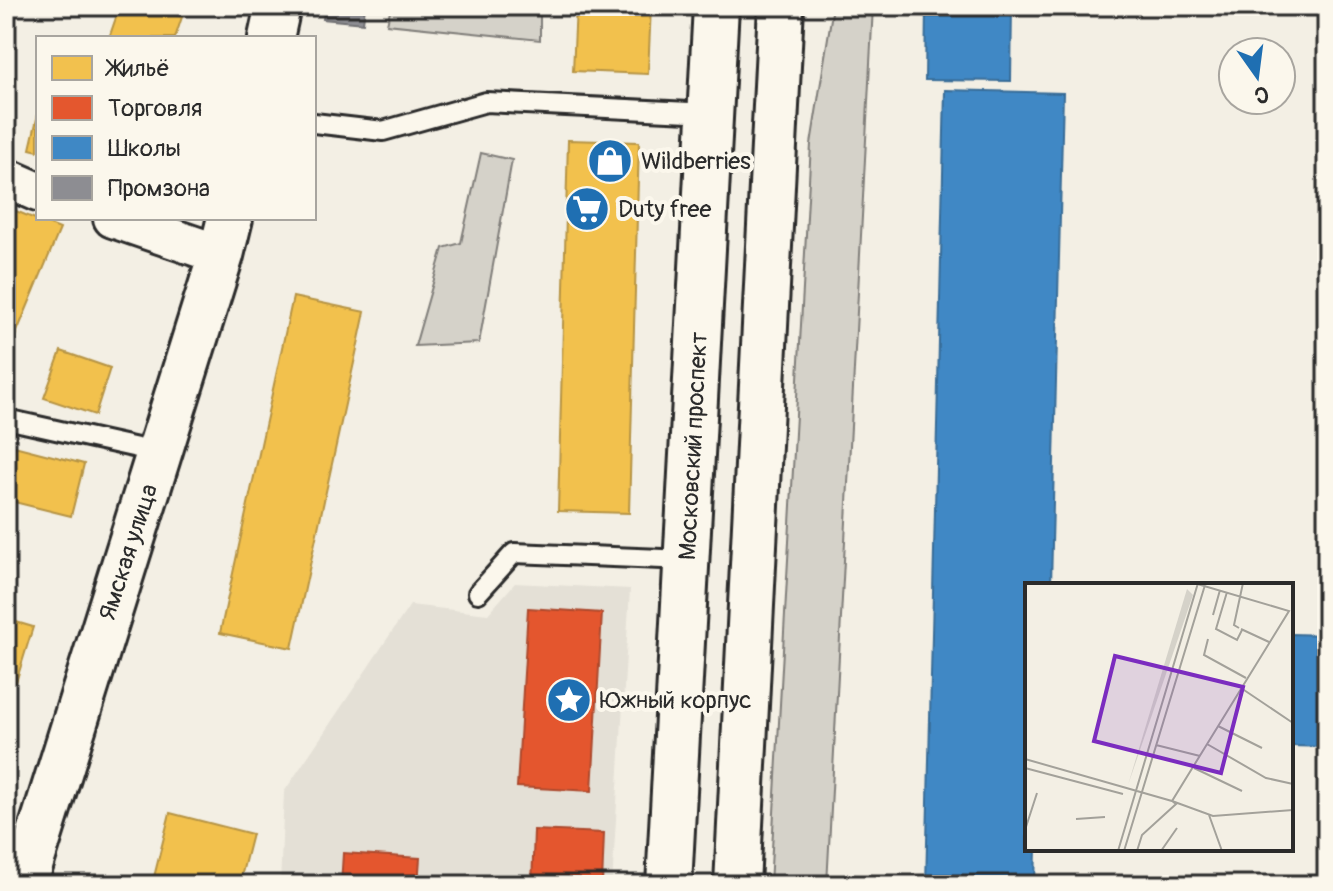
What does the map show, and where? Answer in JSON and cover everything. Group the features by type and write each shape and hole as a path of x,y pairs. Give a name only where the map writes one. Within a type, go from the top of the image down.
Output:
{"main road":[{"path":"271,36 278,6"},
{"name":"Московский проспект","path":"669,885 716,6"},
{"path":"737,885 781,6"},
{"name":"Ямская улица","path":"18,881 160,453 226,237"}],"street":[{"path":"6,178 36,191"},
{"path":"125,220 226,237"}],"lane":[{"path":"316,123 383,131 486,102 710,113"},
{"path":"6,419 160,453"},
{"path":"478,593 514,553 687,560"}],"shaded area":[{"path":"391,6 540,6 540,40 387,24"},
{"path":"833,6 873,6 827,885 770,885 811,144"},
{"path":"481,153 512,160 479,343 415,346 443,248 461,243"},
{"path":"515,583 630,589 612,885 280,885 284,792 410,605 488,614"}],"building: Жильё":[{"path":"120,6 148,6 182,17 176,36 110,36"},
{"path":"576,6 651,6 648,74 573,71"},
{"path":"36,123 36,150 30,149"},
{"path":"568,140 639,142 629,513 558,511"},
{"path":"6,207 60,229 6,358"},
{"path":"293,297 365,312 292,648 220,633"},
{"path":"61,351 110,368 95,415 44,398"},
{"path":"14,446 84,464 71,516 6,500 6,476"},
{"path":"6,619 33,627 16,682 6,679"},
{"path":"170,813 252,834 239,885 152,885"}],"building: Торговля":[{"path":"528,608 602,613 592,791 517,787"},
{"path":"534,830 604,833 602,885 532,885"},
{"path":"343,853 420,858 418,885 341,885"}],"building: Школы":[{"path":"926,6 1012,6 1011,81 925,80"},
{"path":"945,90 1063,93 1051,583 1025,583 1025,851 1036,851 1035,885 926,885"},
{"path":"1293,634 1327,635 1327,747 1293,746"}],"building: Промзона":[{"path":"325,6 365,6 363,23 323,19"}],"place":[{"name":"Wildberries","path":"610,161"},
{"name":"Duty free","path":"587,209"},
{"name":"Южный корпус","path":"569,700"}]}
